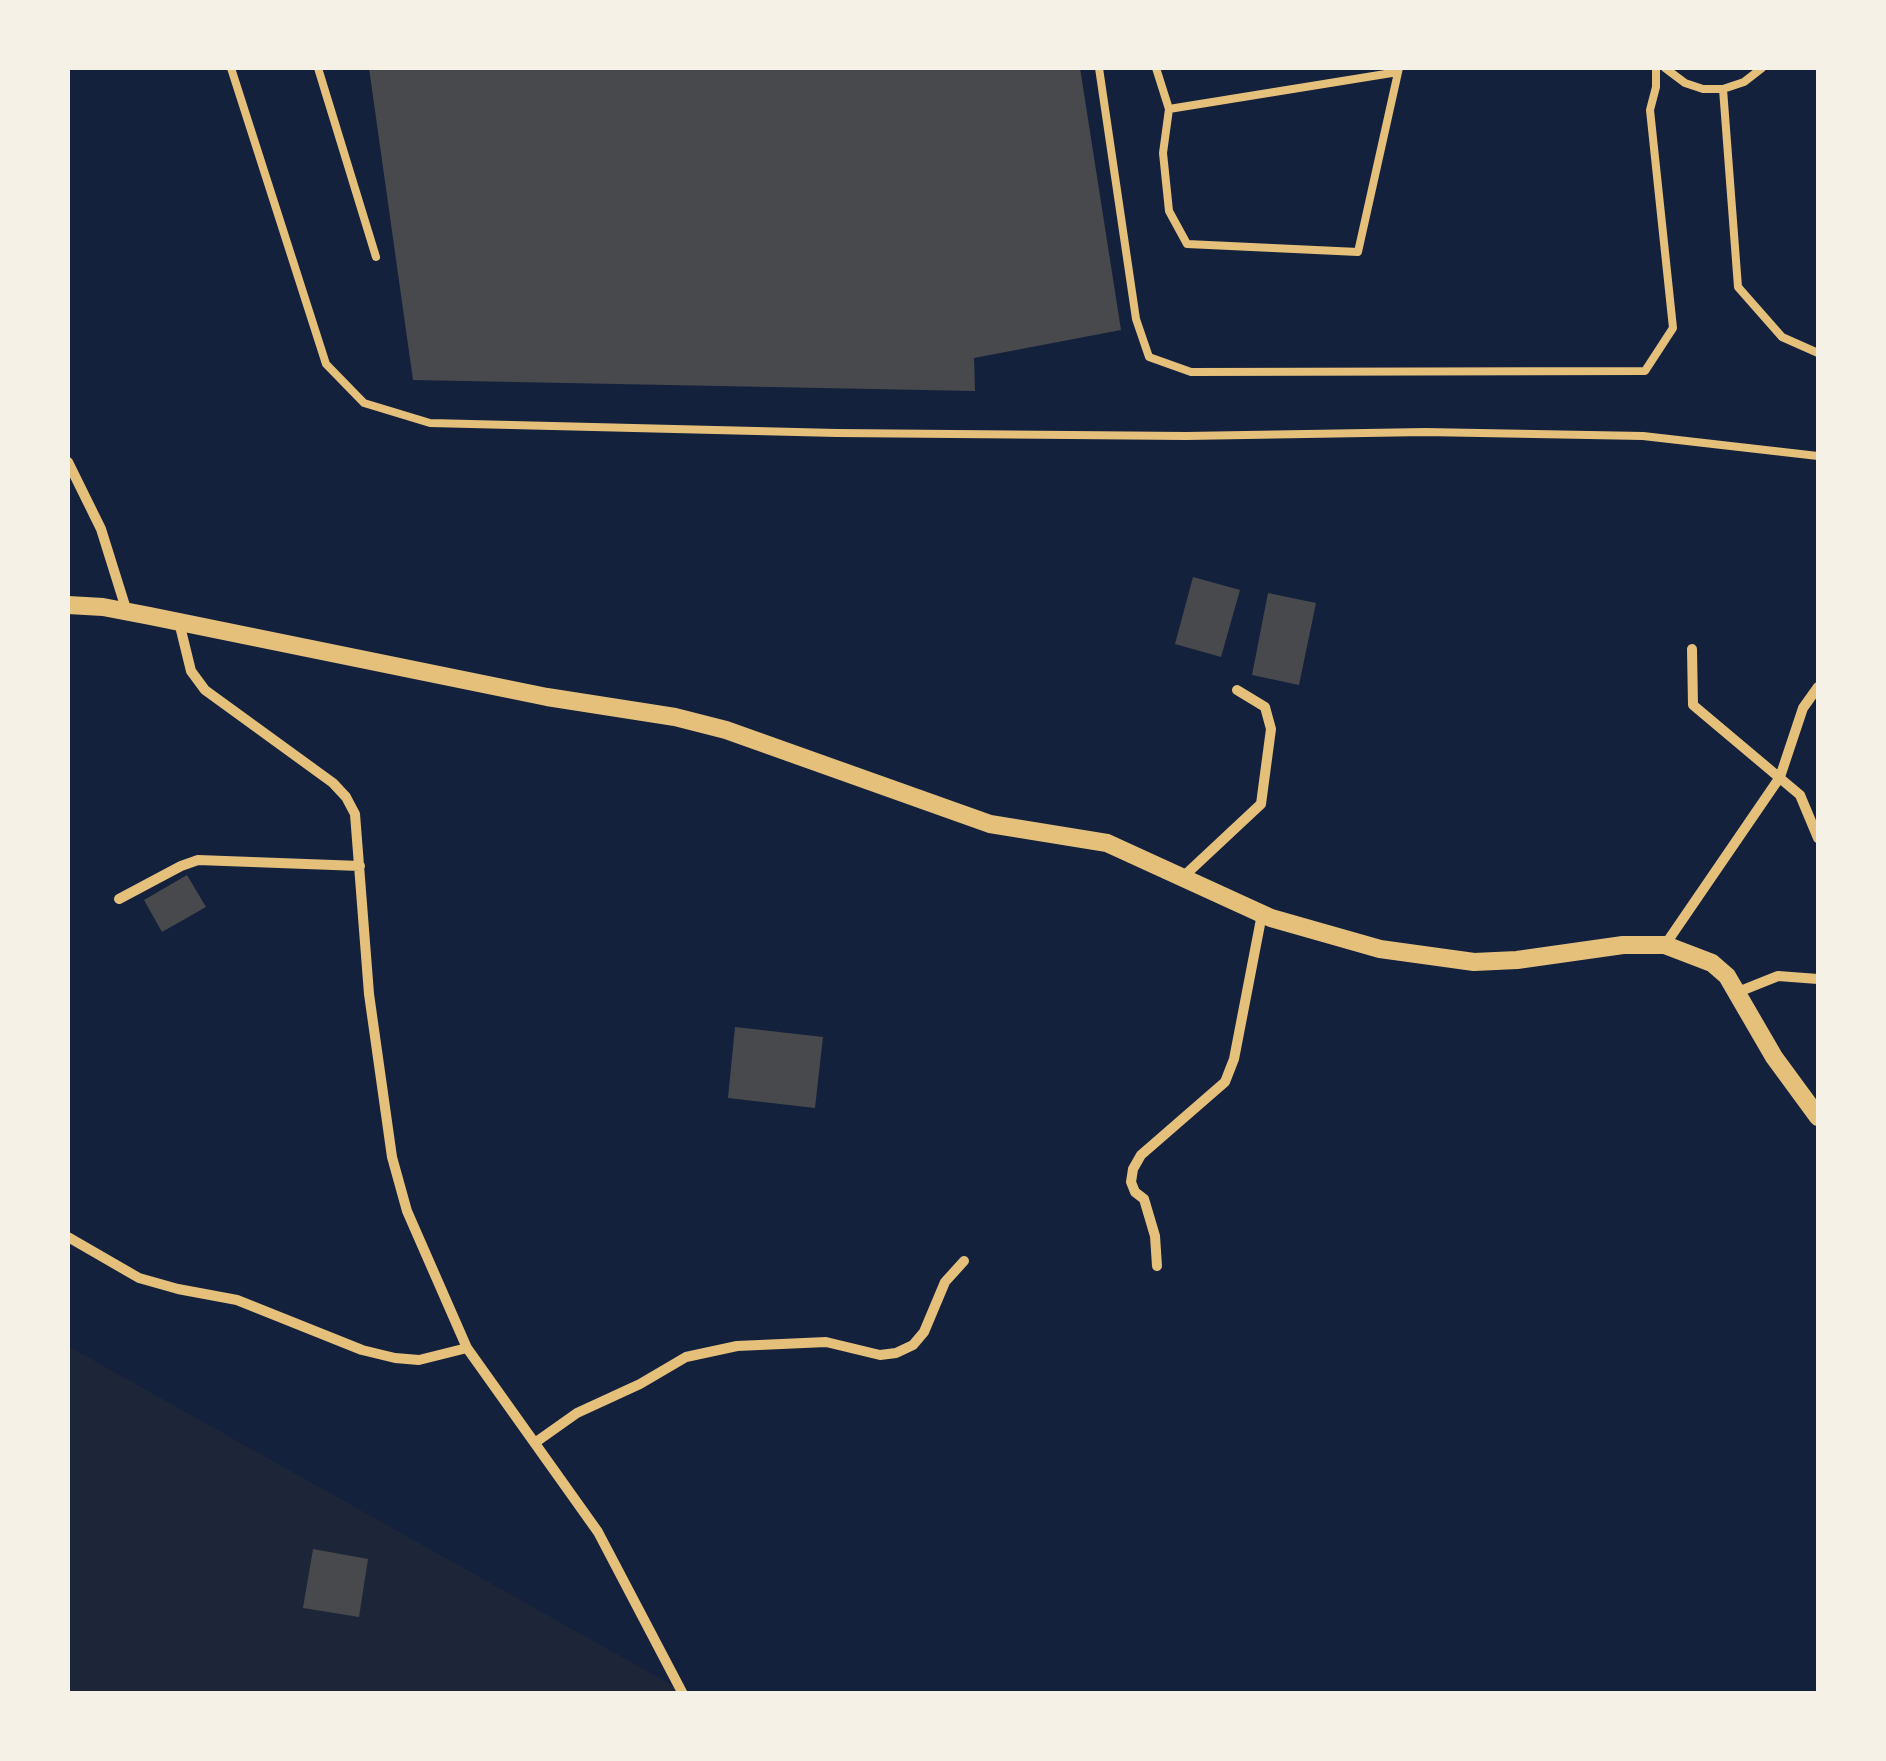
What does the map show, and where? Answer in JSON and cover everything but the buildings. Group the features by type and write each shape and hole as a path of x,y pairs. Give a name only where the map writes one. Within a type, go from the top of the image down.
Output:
{"street":[{"path":"68,462 102,528 127,612"},
{"path":"68,606 127,612 547,697 676,717 726,730 990,824 1107,843 1262,914 1328,936 1456,960 1517,960 1623,945 1665,945 1712,963 1727,976 1774,1058 1818,1117"},
{"path":"179,622 191,672 205,690 346,797 358,829 369,994 398,1187 466,1348 598,1532 683,1694"},
{"path":"1692,648 1693,705 1800,795 1818,838"},
{"path":"1665,945 1780,777 1803,708 1818,688"},
{"path":"1184,876 1261,804 1271,730 1264,708 1237,690"},
{"path":"119,899 198,860 360,866"},
{"path":"1157,1266 1155,1236 1144,1200 1134,1192 1133,1169 1140,1155 1224,1082 1234,1059 1262,914"},
{"path":"1738,992 1778,976 1818,979"},
{"path":"68,1237 139,1278 237,1300 362,1350 420,1360 466,1348"},
{"path":"536,1442 577,1413 686,1357 737,1346 826,1342 880,1355 896,1354 913,1345 924,1332 946,1282 964,1262"}],"lane":[{"path":"231,68 326,364 364,403 430,422 837,433 1186,436 1425,432 1643,436 1818,456"},
{"path":"318,68 376,257"},
{"path":"1099,68 1136,320 1149,358 1191,372 1230,372 1645,371 1673,328 1650,110 1656,68"},
{"path":"1156,68 1169,109 1163,153 1169,211 1187,244 1358,252 1399,70 1169,109"},
{"path":"1665,68 1685,83 1704,89 1723,89 1744,82 1762,68"},
{"path":"1723,89 1738,287 1782,337 1818,354"}],"shaded area":[{"path":"68,1346 686,1693 68,1693"}]}
